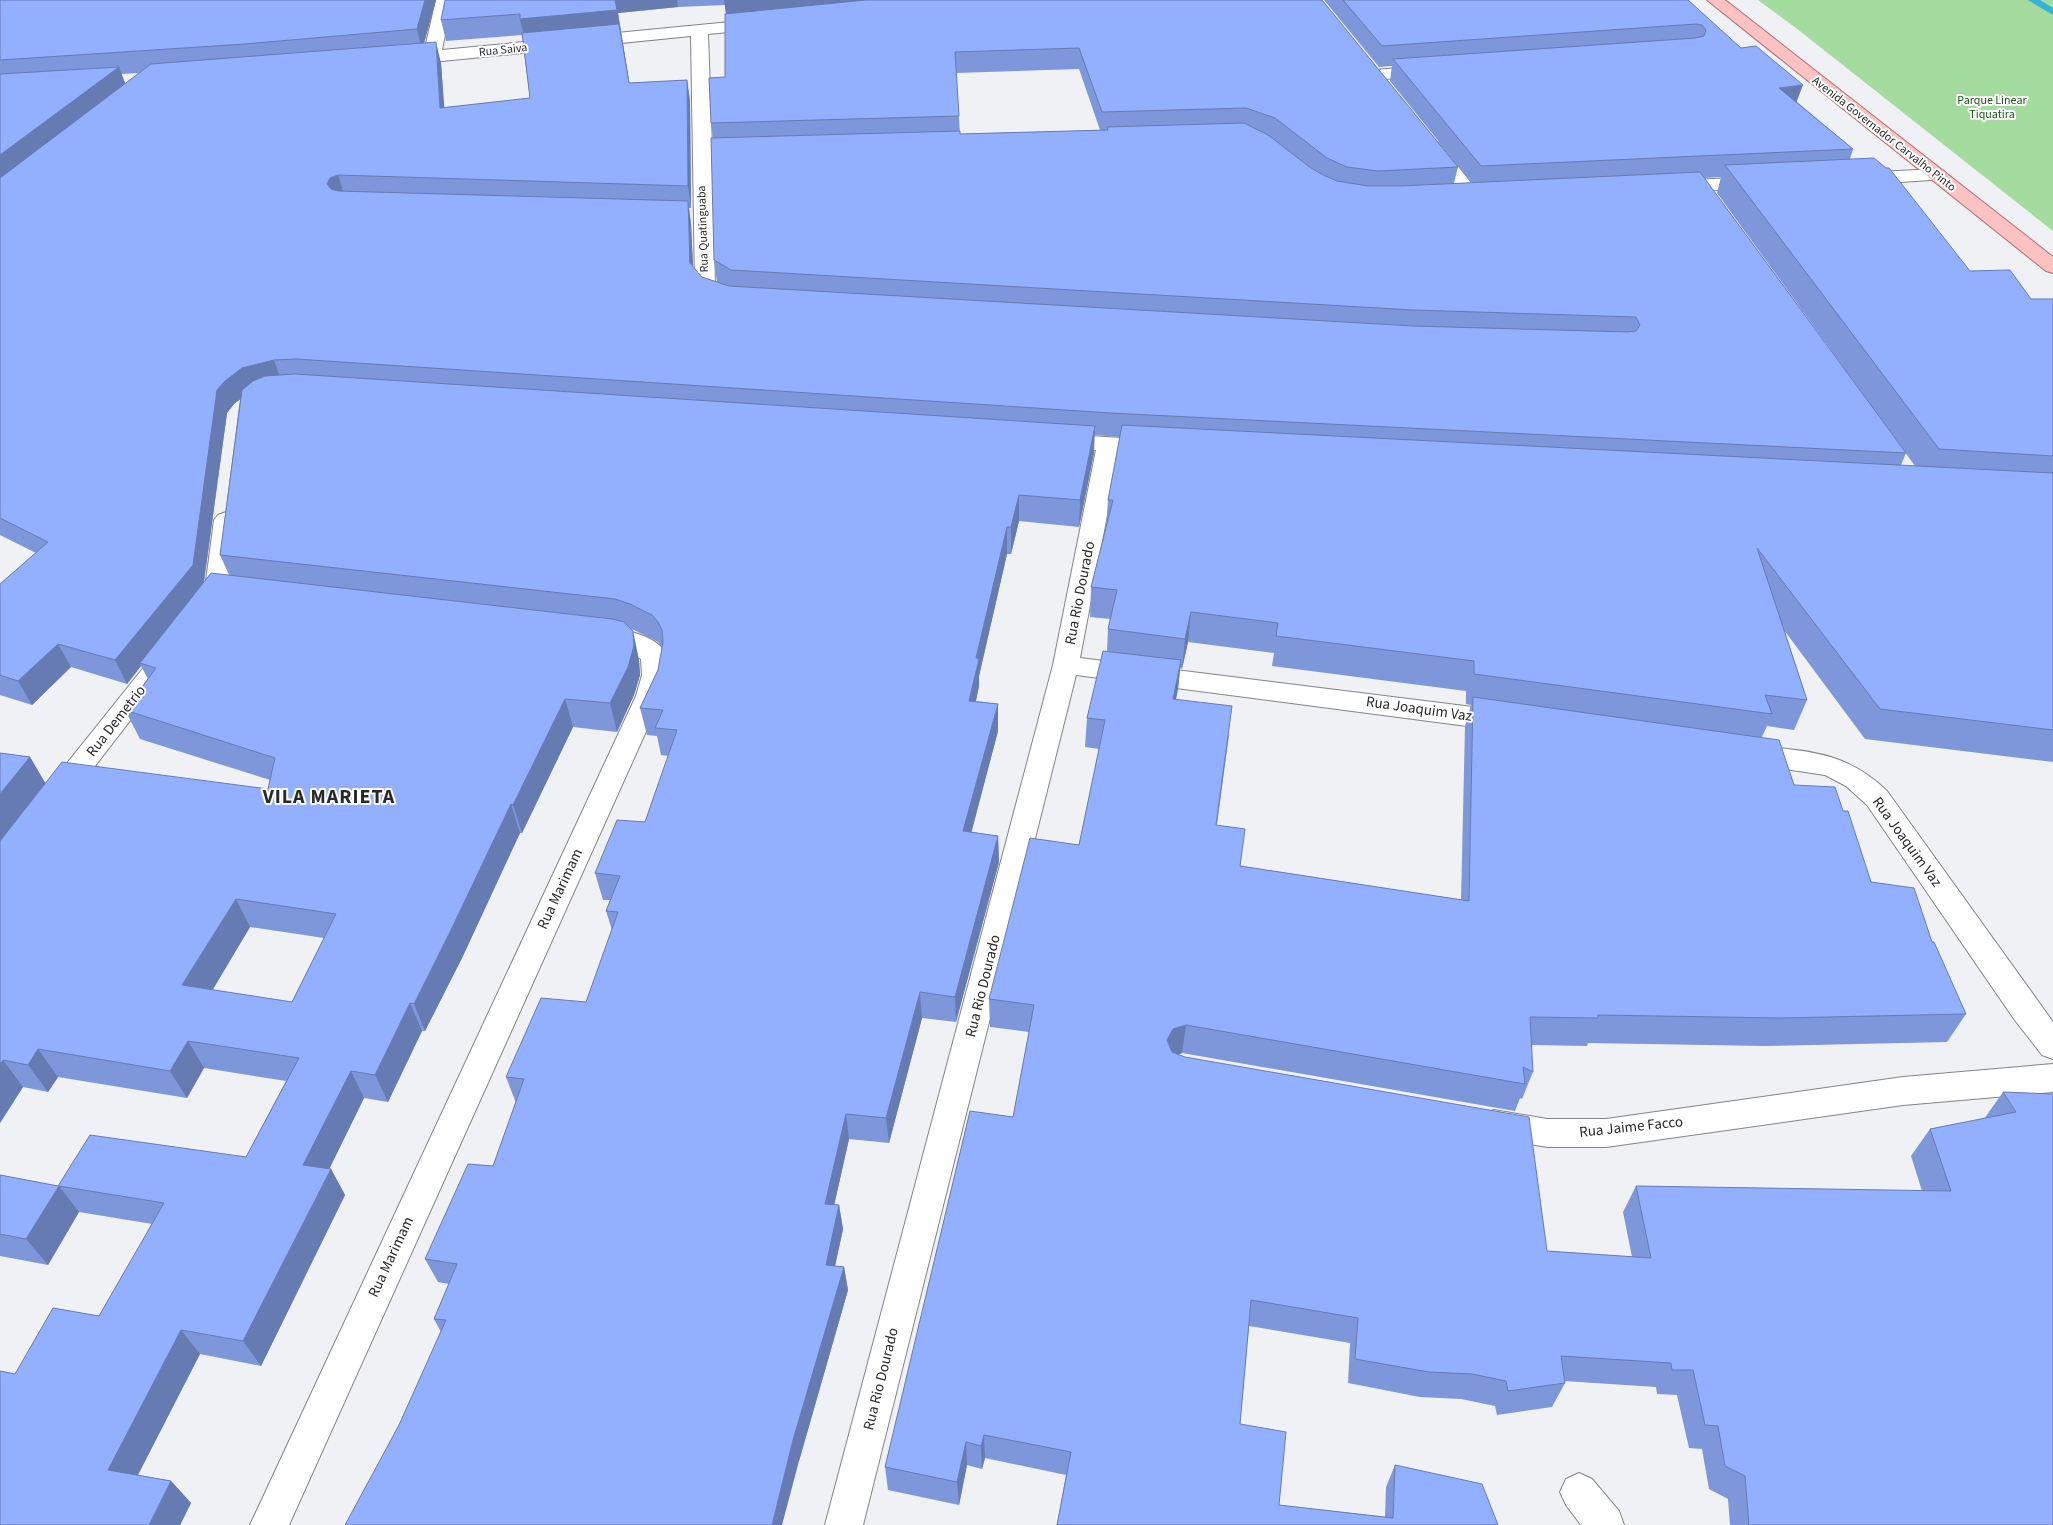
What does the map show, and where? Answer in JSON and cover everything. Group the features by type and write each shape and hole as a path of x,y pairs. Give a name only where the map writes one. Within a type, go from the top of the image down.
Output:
{"main road":[{"name":"Avenida Governador Carvalho Pinto","path":"1715,0 2053,267"}],"street":[{"path":"432,57 444,0"},
{"name":"Rua Saiva","path":"383,61 778,22"},
{"name":"Rua Quatinguaba","path":"699,30 702,153 692,216 705,284 710,293 720,297 732,301 752,302"},
{"path":"1386,90 1369,69 1443,70"},
{"path":"1423,136 1472,197"},
{"path":"702,153 770,151"},
{"path":"1840,180 1937,175"},
{"path":"1656,188 1706,194 1774,183"},
{"path":"1452,198 1492,196"},
{"path":"1030,440 1178,449"},
{"name":"Rua Rio Dourado","path":"844,1525 1066,665 1109,445"},
{"path":"193,622 217,591 228,503"},
{"path":"217,591 247,594"},
{"name":"Rua Marimam","path":"269,1525 649,696 655,675 654,656 640,643 621,637 572,631"},
{"name":"Rua Demetrio","path":"42,815 175,645"},
{"name":"Rua Joaquim Vaz","path":"1066,665 1345,699 1533,725"},
{"name":"Rua Joaquim Vaz","path":"1721,751 1810,763 1840,770 1862,782 1877,798 2025,1010 2053,1046"},
{"name":"Rua Jaime Facco","path":"1462,1119 1547,1133 1606,1133 1903,1091 2053,1078"},
{"path":"1579,1492 1605,1525"}],"green space":[{"name":"Parque Linear Tiquatira","path":"1758,0 2053,0 2053,231 1796,28"}],"building":[{"path":"0,0 425,0 417,29 245,44 0,60"},
{"path":"445,0 615,0 617,10 520,19 520,14 441,20"},
{"path":"866,0 1322,0 1458,167 1378,171 1347,167 1327,158 1275,118 1246,108 1102,112 1079,48 955,52 959,116 711,123 709,78 725,77 725,14"},
{"path":"1343,0 1688,0 1741,48 1756,46 1803,85 1779,88 1853,149 1481,166 1393,59 1696,38 1704,36 1706,30 1702,25 1696,24 1382,46"},
{"path":"619,24 629,83 687,80 688,186 338,175 330,178 327,184 331,189 338,191 688,201 690,263 702,277 729,286 1413,326 1628,332 1636,331 1640,325 1636,317 1413,310 731,270 714,260 711,138 960,131 960,134 1108,130 1107,127 1244,123 1268,135 1323,175 1337,181 1368,186 1700,172 1906,453 1110,413 296,359 274,360 242,368 217,390 193,565 115,660 58,644 18,681 0,675 0,584 48,542 0,518 0,178 151,64 436,42 440,108 530,98 522,33"},
{"path":"119,67 0,155 0,74"},
{"path":"1874,158 1886,168 1889,168 1970,271 2010,270 2031,299 2053,299 2053,456 1939,449 1725,165"},
{"path":"295,374 1095,426 1080,500 1019,495 1011,527 1007,527 976,658 979,659 969,701 998,704 963,831 998,836 955,997 920,992 886,1118 846,1114 825,1204 839,1205 826,1265 844,1267 793,1440 772,1525 345,1525 399,1425 446,1320 434,1319 457,1264 425,1259 468,1164 493,1166 524,1079 506,1077 541,998 586,1002 618,912 606,911 620,876 595,873 617,820 645,822 677,730 655,728 663,710 640,708 658,670 663,642 662,630 652,615 630,604 615,599 220,555 242,390 253,381 265,376"},
{"path":"1122,425 2053,473 2053,730 1880,709 1757,548 1807,700 1765,695 1772,714 1474,674 1474,661 1276,636 1278,623 1191,612 1185,639 1108,629 1117,590 1091,587 1113,500 1108,500"},
{"path":"211,573 612,619 624,622 633,631 634,646 628,667 610,703 565,699 513,805 511,804 414,1004 410,1003 375,1075 351,1071 303,1165 331,1169 243,1341 181,1330 108,1470 171,1481 149,1525 0,1525 0,1371 15,1374 53,1308 99,1316 164,1203 59,1186 26,1239 0,1234 0,1175 58,1186 90,1135 246,1157 299,1058 188,1041 170,1071 38,1049 28,1065 3,1060 0,1064 0,841 62,762 268,789 275,758 125,710 156,668 140,663","holes":["236,899 336,914 292,1002 182,985"]},
{"path":"1103,651 1181,660 1173,699 1232,706 1216,825 1245,829 1240,866 1469,901 1473,697 1779,740 1794,785 1835,787 1843,811 1848,811 1871,882 1914,888 1932,942 1934,942 1966,1014 1780,1018 1598,1015 1598,1018 1530,1017 1533,1072 1523,1067 1525,1084 1186,1025 1173,1029 1167,1040 1172,1052 1185,1057 1529,1117 1547,1251 1651,1258 1636,1186 1951,1191 1930,1129 2016,1112 2003,1092 2053,1094 2053,1525 1749,1525 1745,1476 1725,1466 1718,1426 1705,1425 1693,1370 1672,1370 1671,1363 1561,1356 1565,1383 1508,1391 1506,1381 1472,1374 1429,1372 1355,1359 1358,1318 1251,1300 1240,1424 1286,1432 1279,1505 1393,1518 1395,1465 1482,1484 1498,1525 1057,1525 1071,1452 984,1435 981,1446 966,1442 957,1482 885,1467 970,1111 1013,1117 1034,1005 989,999 1030,838 1079,845 1105,720 1087,718"},
{"path":"0,753 30,757 0,794"}],"waterway":[{"path":"2033,0 2053,12"}],"district":[{"name":"VILA MARIETA","path":"329,797"}]}
